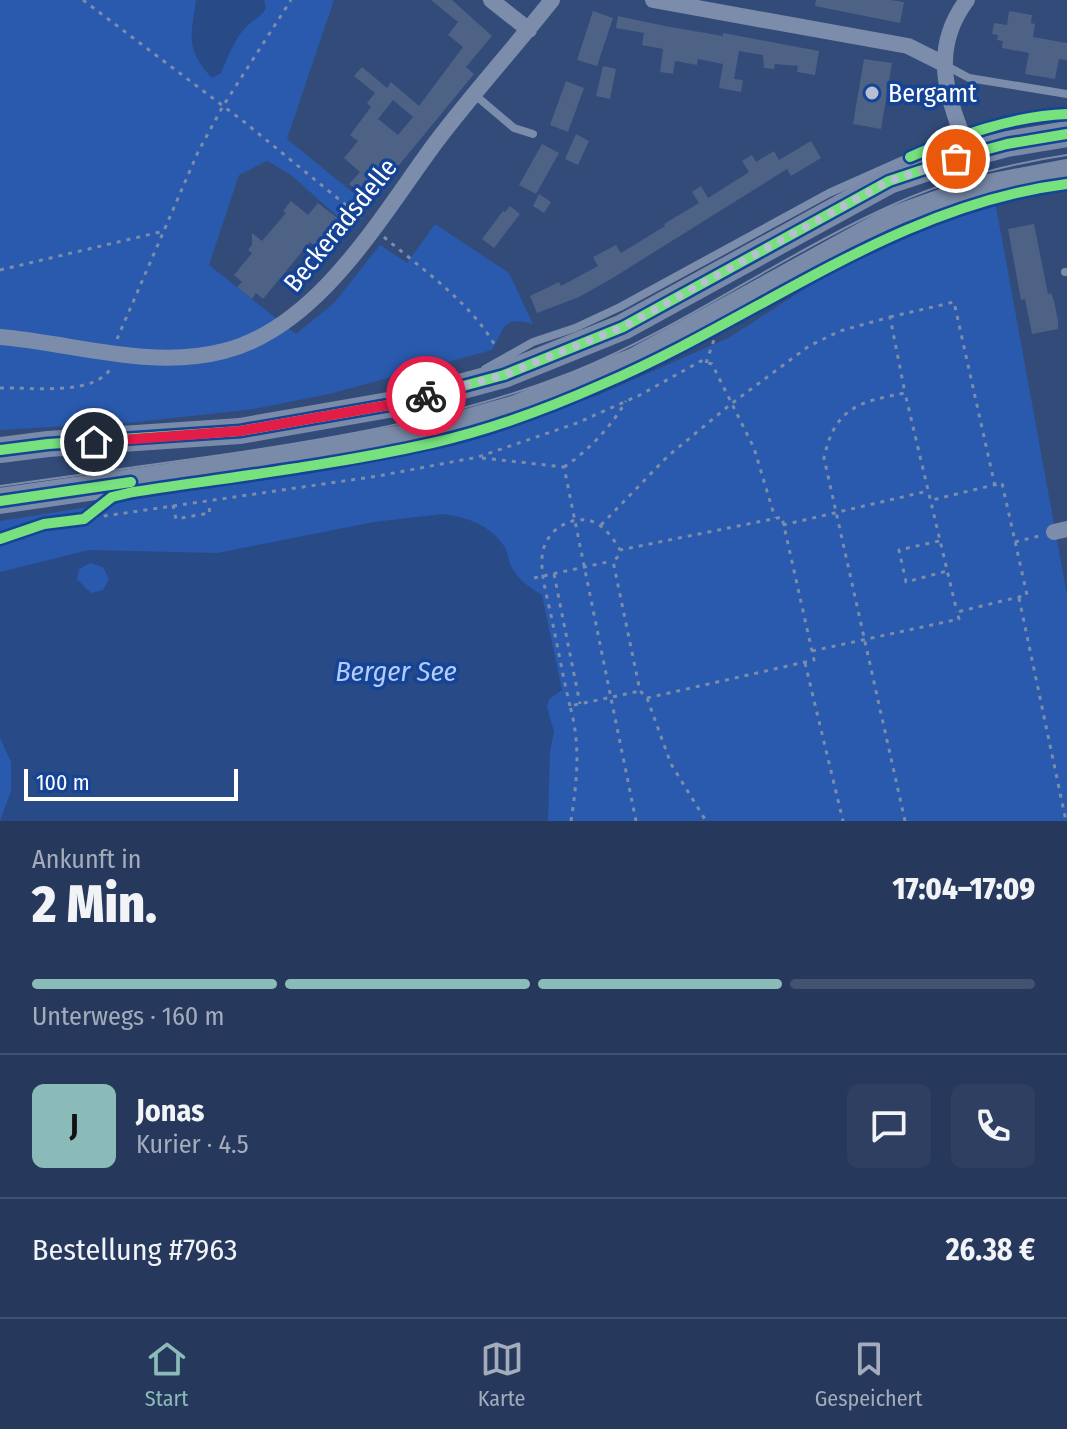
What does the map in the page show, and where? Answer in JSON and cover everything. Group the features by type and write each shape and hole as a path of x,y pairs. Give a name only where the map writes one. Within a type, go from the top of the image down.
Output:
{"main road":[{"path":"0,450 240,431 400,403 504,375 623,327 889,181 963,156 1067,134"},
{"path":"0,501 239,466 424,434 516,408 636,360 891,220 978,189 1067,172"}],"street":[{"path":"491,0 529,30"},
{"name":"Beckeradsdelle","path":"0,337 113,353 184,357 222,352 253,341 294,317 312,302 373,228 438,139 552,0"},
{"path":"653,0 908,46 944,64"},
{"path":"963,156 950,105 944,64 947,36 967,0"}],"lane":[{"path":"944,64 969,78 1067,94"},
{"path":"475,95 514,128 533,134"},
{"path":"400,403 440,383 480,372 533,342 575,328 620,307 829,193 910,157 938,152 963,156"}],"path":[{"path":"83,0 223,106 470,310 485,326 502,360"},
{"path":"0,388 86,386 108,374 112,368 113,353 161,232 198,152 223,106 291,0"},
{"path":"0,270 161,232"},
{"path":"601,525 668,456 809,346 840,331 954,302 995,486"},
{"path":"812,651 959,619 890,317"},
{"path":"706,363 716,333"},
{"path":"701,337 716,333"},
{"path":"84,519 378,476 478,457 566,427 626,401 701,361 712,364 760,464 775,518"},
{"path":"905,393 853,406 840,418 829,438 824,458 905,821"},
{"path":"478,457 564,467 617,417 626,401"},
{"path":"564,467 636,821"},
{"path":"930,501 1002,483 1027,595 957,612"},
{"path":"783,525 928,491"},
{"path":"173,505 176,519 210,513 208,500"},
{"path":"84,519 103,503"},
{"path":"620,550 782,517 814,660 647,698"},
{"path":"534,578 544,576 554,574 583,567 613,561 620,550 611,534 601,525 585,519 563,523 549,535 542,555 544,576 576,727 579,755 571,821"},
{"path":"1015,542 1060,530"},
{"path":"940,540 899,550 906,582 947,571"},
{"path":"613,561 640,691 647,698 671,764 706,821"},
{"path":"554,574 580,704"},
{"path":"1019,597 1066,821"},
{"path":"805,663 843,821"},
{"path":"570,706 640,691"}],"shaded area":[{"path":"0,0 334,0 287,139 367,204 349,227 291,175 267,161 239,175 209,265 296,334 334,303 380,245 407,263 435,224 509,273 533,324 509,323 492,350 329,394 254,409 137,422 0,430"},
{"path":"995,201 1067,595 1067,821 0,821 0,521 308,472 451,442 596,396 728,338 837,268 879,247 939,218"}],"water":[{"path":"196,0 264,0 266,8 242,31 221,73 212,78 197,58 192,42"},
{"name":"Berger See","path":"443,514 477,523 498,538 513,569 528,586 542,595 562,690 549,699 547,707 554,732 550,751 548,821 0,821 11,791 11,762 0,738 0,572 89,550 217,553 374,522","holes":["90,563 103,567 109,579 103,590 91,593 77,579 79,569"]}],"building":[{"path":"431,0 452,0 492,36 466,67 474,74 367,204 349,184 360,172 344,158 358,141 350,135 371,107 367,103 375,93 354,76 362,67 387,88 391,82 419,106 463,47 448,35 458,22","holes":["393,100 413,117 398,135 378,119"]},
{"path":"816,0 904,2 900,23 815,6"},
{"path":"593,11 613,18 597,66 577,60"},
{"path":"1009,11 1032,15 1031,23 1035,24 1033,37 1067,43 1067,60 1059,59 1055,79 1025,74 1029,53 1002,48 1003,41 992,34 994,23 1007,25"},
{"path":"618,16 819,51 815,75 797,72 798,66 775,64 774,69 764,68 763,55 739,51 734,79 743,80 741,92 719,88 723,64 698,59 697,65 675,61 673,74 660,72 663,49 642,45 644,33 616,28"},
{"name":"Bergamt","path":"864,59 892,63 881,129 853,124"},
{"path":"603,66 616,69 610,99 596,96"},
{"path":"566,81 584,88 568,132 550,125"},
{"path":"576,134 589,141 578,165 565,159"},
{"path":"811,141 821,158 791,176 787,169 611,279 579,297 537,313 530,296 559,282 561,286 598,266 593,257 616,245 621,253 665,226 699,203 692,192 701,186 708,198 749,172 742,161 752,155 756,162 774,151 779,160"},
{"path":"542,144 559,153 536,194 519,185"},
{"path":"539,194 551,202 544,213 533,206"},
{"path":"291,201 308,215 318,203 349,227 337,242 329,235 318,249 310,242 263,299 256,293 252,299 237,287 242,282 234,275 252,253 248,250 252,245 252,233 262,241 286,213 283,211"},
{"path":"510,206 520,214 494,248 482,239"},
{"path":"1034,224 1058,329 1032,334 1025,299 1021,300 1008,229"}],"tram line":[{"path":"0,486 311,441 400,424 530,388 651,336 838,231 923,192 970,176 1067,155"}],"cycle path":[{"path":"910,157 986,128 1067,114"},
{"path":"0,450 240,431 400,403 504,375 623,327 889,181 1007,144 1067,134"},
{"path":"0,539 44,524 84,519 112,497 133,492 358,458 454,438 497,425 583,393 660,357 886,239 944,215 1004,196 1067,184"},
{"path":"0,501 131,482"}],"way so far":[{"path":"426,396 504,375 623,327 889,181 956,159"}],"place":[{"name":"Bergamt","path":"872,93"}],"route":[{"path":"94,442 240,431 426,396"}]}
